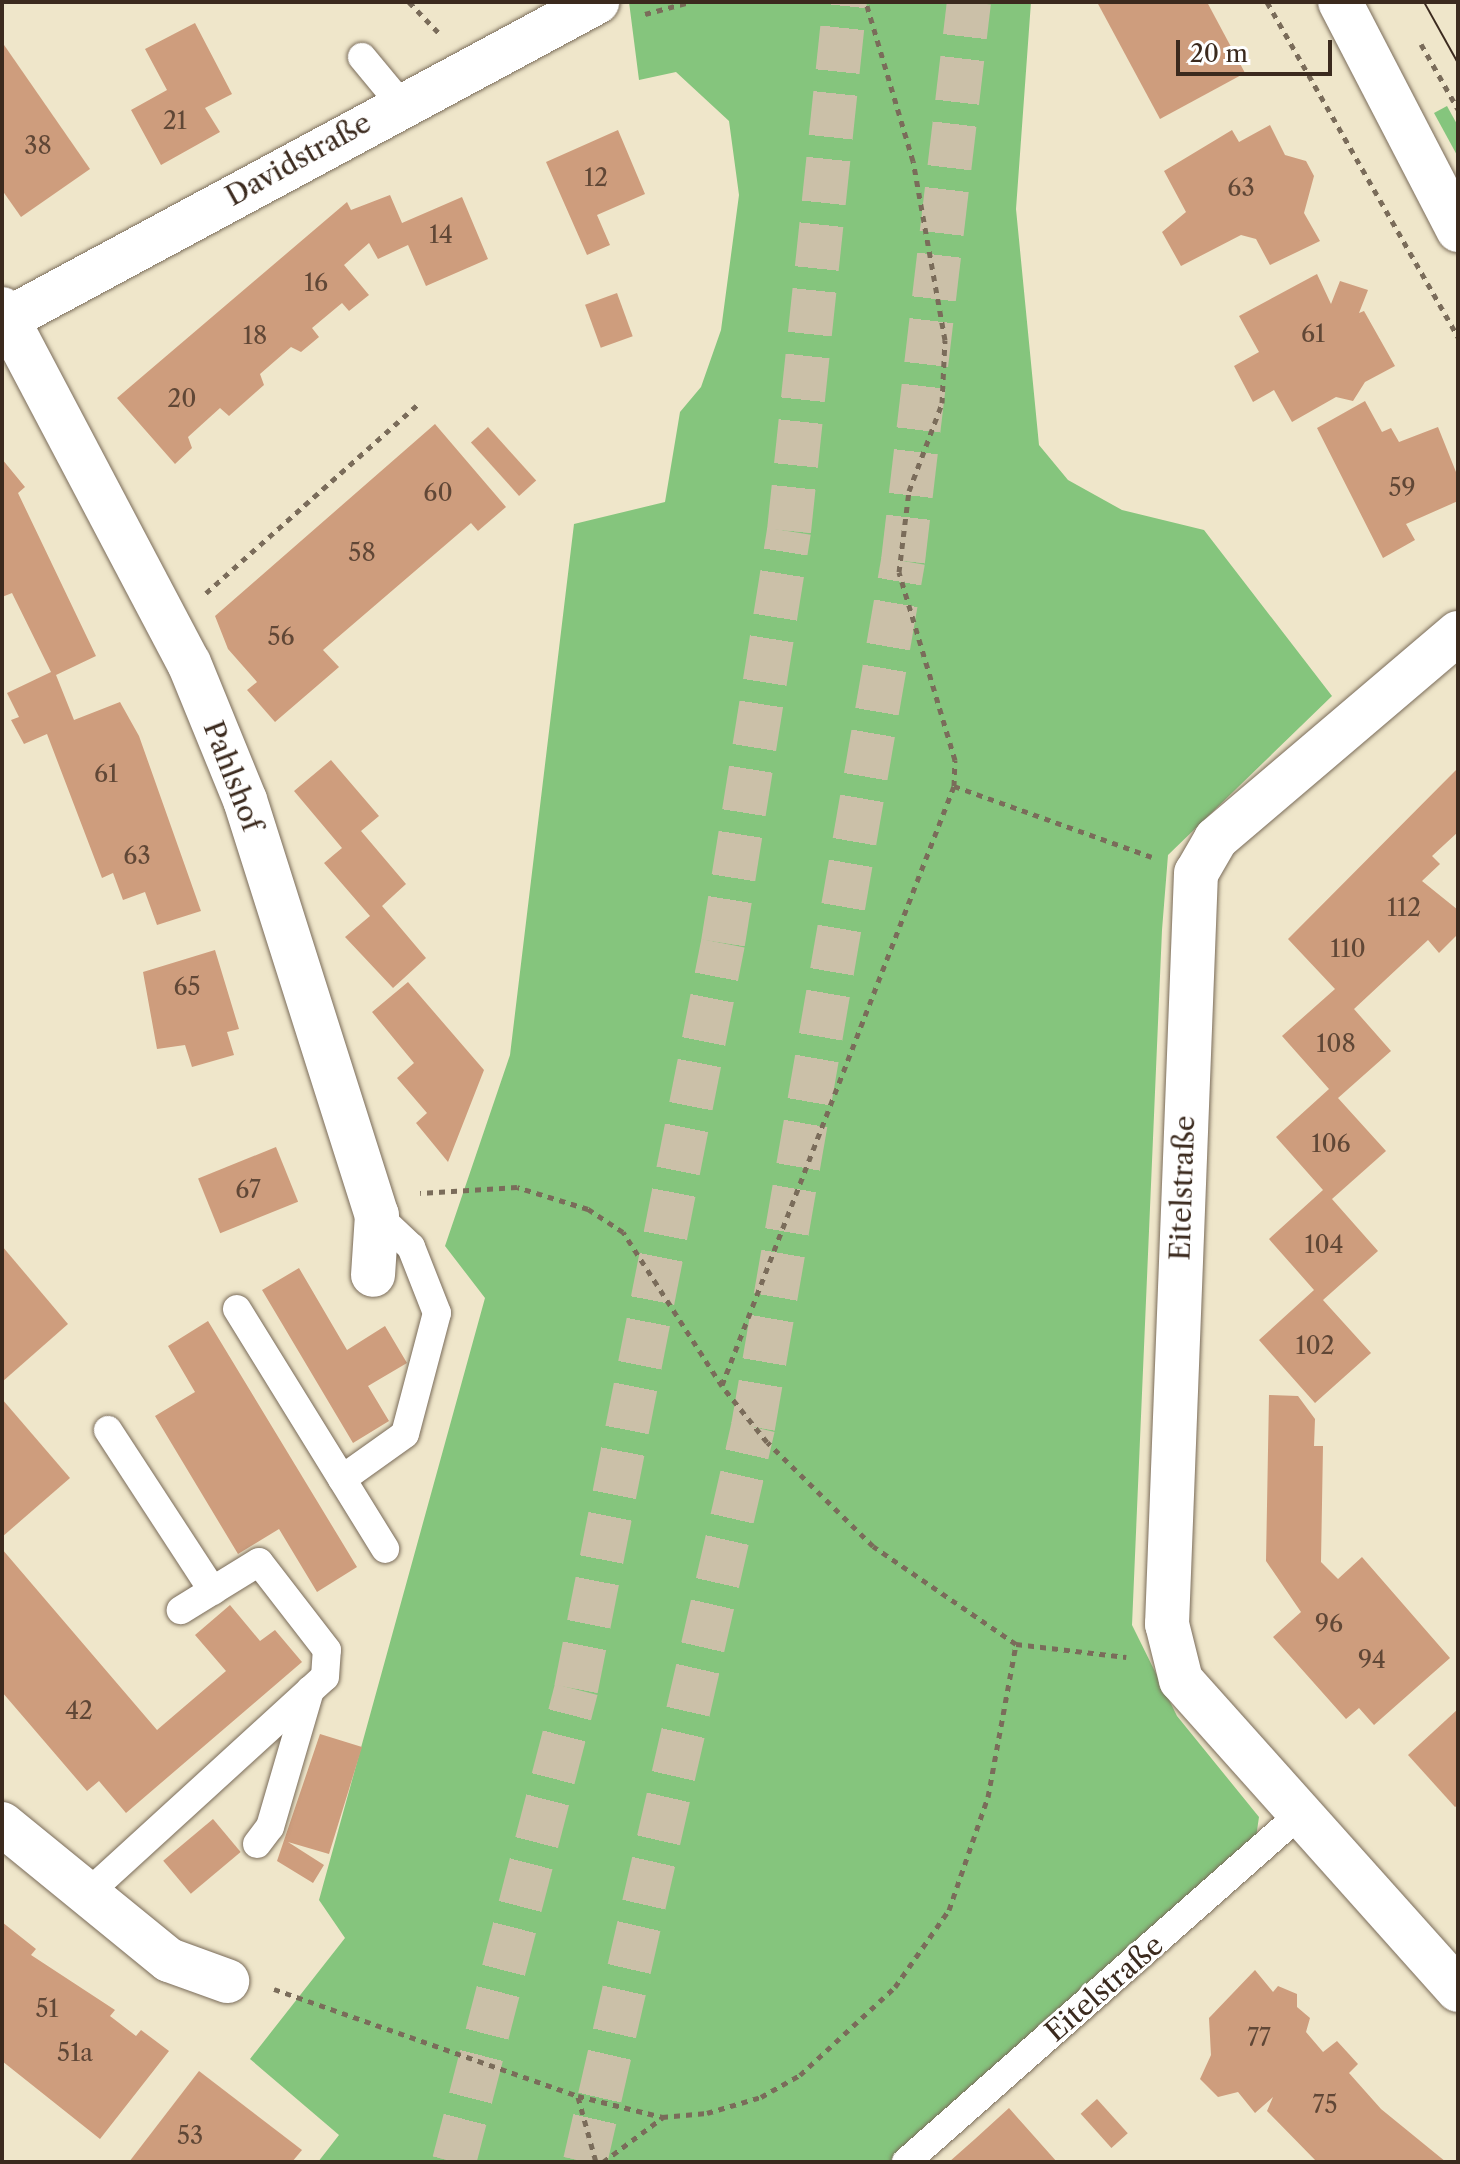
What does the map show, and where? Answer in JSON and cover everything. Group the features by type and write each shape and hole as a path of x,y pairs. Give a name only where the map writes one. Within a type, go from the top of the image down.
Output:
{"street":[{"name":"Davidstraße","path":"4,316 400,103 597,2"},
{"path":"1340,2 1458,230"},
{"name":"Pahlshof","path":"4,316 169,626 245,800 377,1215 373,1275"},
{"name":"Eitelstraße","path":"1458,633 1216,839 1196,873 1167,1624 1172,1658 1181,1680 1458,1990"},
{"path":"2,1824 169,1960 227,1981"}],"lane":[{"path":"362,57 400,103"},
{"path":"342,1479 405,1434 437,1313 411,1247 377,1215"},
{"path":"237,1309 385,1549"},
{"path":"108,1430 213,1591"},
{"path":"86,1895 325,1677 327,1650 259,1562 181,1610"},
{"path":"257,1844 270,1827 311,1689"},
{"name":"Eitelstraße","path":"906,2162 1301,1813"}],"path":[{"path":"722,1386 954,786 955,760 899,572 909,491 942,403 945,340 913,161 866,2"},
{"path":"1267,2 1458,337"},
{"path":"1413,29 1458,109"},
{"path":"169,626 418,404"},
{"path":"954,786 1196,873"},
{"path":"377,1215 412,1193 482,1185 553,1194 588,1209 623,1232 722,1386 873,1546 1016,1644 1172,1658"},
{"path":"227,1981 290,1992 578,2096 662,2117 707,2113 787,2082 845,2040 895,1987 949,1910 988,1797 1016,1644"},
{"path":"578,2096 596,2162"},
{"path":"603,2162 662,2117"}],"green space":[{"path":"629,2 1031,2 1016,209 1039,445 1068,480 1122,510 1204,530 1332,696 1168,855 1162,930 1132,1625 1177,1716 1259,1817 1254,1851 892,2162 318,2162 339,2135 250,2059 345,1938 319,1900 485,1298 445,1246 510,1055 574,524 665,502 680,412 701,387 721,330 739,195 729,121 676,72 639,80"},
{"path":"1447,106 1458,126 1458,157 1434,113"}],"building":[{"path":"1097,2 1207,2 1245,73 1160,119"},
{"path":"195,23 232,94 205,108 220,132 161,165 131,110 167,90 145,49"},
{"path":"2,42 90,169 21,217 2,190"},
{"path":"1270,125 1285,155 1306,161 1314,176 1304,213 1320,241 1270,265 1256,239 1241,235 1181,266 1162,232 1186,212 1164,171 1232,130 1239,142"},
{"path":"618,130 645,194 597,215 610,245 587,255 546,162"},
{"path":"390,195 402,223 462,197 488,259 426,286 408,245 378,259 369,243 344,265 369,295 349,311 342,303 312,328 319,337 301,352 291,347 260,374 264,385 229,416 220,408 188,437 192,448 175,464 117,398 347,202 351,210"},
{"path":"1317,274 1331,304 1340,281 1368,290 1359,313 1364,311 1395,366 1365,382 1353,401 1336,397 1292,422 1274,390 1253,402 1234,366 1259,352 1239,316"},
{"path":"617,293 633,336 601,348 585,305"},
{"path":"1365,401 1382,432 1391,428 1399,442 1438,427 1458,477 1458,501 1406,524 1415,540 1383,558 1317,428"},
{"path":"435,424 506,507 478,531 471,523 323,650 339,667 275,722 247,690 257,682 228,649 215,616"},
{"path":"488,427 536,481 519,496 471,442"},
{"path":"2,459 25,487 18,493 96,656 56,675 74,720 120,702 139,736 201,911 157,925 145,892 123,900 113,873 102,878 47,734 24,744 11,720 19,717 7,693 51,672 12,593 2,597"},
{"path":"331,760 379,816 361,831 406,884 382,906 426,958 393,988 345,937 370,916 324,863 342,848 294,791"},
{"path":"1458,768 1458,832 1432,856 1440,864 1422,881 1458,910 1458,934 1439,953 1428,940 1354,1009 1391,1051 1338,1098 1386,1151 1332,1199 1378,1251 1323,1300 1371,1353 1315,1403 1259,1340 1314,1290 1269,1239 1323,1190 1276,1137 1329,1089 1282,1036 1335,989 1288,939"},
{"path":"215,950 239,1029 227,1032 234,1055 192,1067 185,1045 157,1049 143,972"},
{"path":"408,982 484,1070 448,1162 416,1123 427,1113 397,1078 414,1063 372,1012"},
{"path":"276,1147 298,1202 220,1233 198,1178"},
{"path":"2,1246 68,1324 2,1382"},
{"path":"299,1268 347,1350 385,1326 407,1363 368,1386 389,1421 353,1443 262,1290"},
{"path":"208,1321 357,1567 317,1592 279,1529 238,1554 155,1416 195,1392 168,1346"},
{"path":"1269,1395 1298,1396 1315,1419 1314,1446 1323,1446 1321,1562 1338,1579 1362,1557 1450,1658 1374,1725 1359,1708 1346,1719 1273,1637 1301,1612 1266,1561"},
{"path":"2,1399 70,1478 2,1537"},
{"path":"2,1549 157,1730 226,1671 195,1635 230,1605 260,1641 275,1630 302,1662 126,1813 99,1781 87,1791 2,1692"},
{"path":"1458,1709 1458,1805 1455,1807 1408,1755"},
{"path":"320,1734 362,1747 329,1854 288,1842 324,1865 313,1883 277,1861"},
{"path":"213,1819 241,1852 191,1894 163,1861"},
{"path":"2,1922 36,1949 31,1955 115,2010 110,2016 136,2036 141,2030 169,2051 100,2139 2,2061"},
{"path":"1255,1970 1273,1992 1278,1986 1297,1994 1297,2007 1310,2018 1306,2032 1323,2052 1337,2041 1358,2064 1349,2073 1381,2109 1446,2162 1317,2162 1267,2111 1273,2097 1255,2113 1238,2092 1218,2097 1200,2079 1211,2055 1209,2018"},
{"path":"199,2071 302,2150 292,2162 129,2162"},
{"path":"1097,2099 1128,2133 1111,2148 1081,2114"},
{"path":"1009,2108 1057,2162 949,2162 975,2139"}],"tunnel":[{"path":"454,2162 576,1689 723,943 789,531 845,2"},
{"path":"585,2162 753,1427 903,561 969,2"}],"tram line":[{"path":"1424,2 1458,63"}]}
